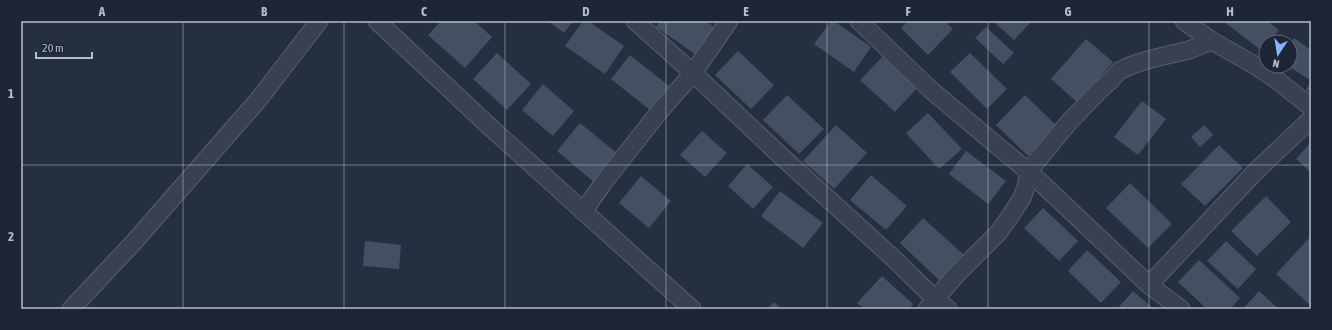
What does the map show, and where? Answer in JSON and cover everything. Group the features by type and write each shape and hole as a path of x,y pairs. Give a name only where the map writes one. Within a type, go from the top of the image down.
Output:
{"street":[{"path":"71,309 134,242 259,99 319,21"},
{"path":"377,21 583,212 692,309"},
{"path":"635,21 891,256 937,306 955,276 998,233 1011,215 1022,198 1027,184 1028,172 1069,122 1101,89 1110,82 1118,72 1138,63 1188,50 1212,41"},
{"path":"583,212 604,182 659,112 693,73 729,21"},
{"path":"859,21 931,90 1028,172 1083,221 1150,285 1181,309"},
{"path":"1184,21 1212,41 1256,66 1311,107"},
{"path":"1150,285 1256,170 1311,119"}],"building":[{"path":"441,21 474,21 492,37 465,68 428,35"},
{"path":"548,21 573,21 564,33"},
{"path":"583,21 588,21 624,46 605,74 565,46"},
{"path":"660,21 705,21 714,27 695,54 656,27"},
{"path":"831,21 834,21 871,47 854,72 814,44"},
{"path":"908,21 945,21 953,29 928,55 901,28"},
{"path":"993,21 1032,21 1014,40"},
{"path":"1223,21 1268,21 1279,30 1276,34 1258,34 1258,48"},
{"path":"986,27 1014,53 1003,64 975,38"},
{"path":"1086,39 1113,62 1078,103 1051,79"},
{"path":"1298,41 1311,50 1311,74 1308,79 1298,72"},
{"path":"738,51 774,85 751,109 715,75"},
{"path":"497,53 531,84 507,110 473,79"},
{"path":"970,53 1007,89 987,109 950,72"},
{"path":"630,55 669,86 650,110 611,79"},
{"path":"883,56 918,87 895,112 860,80"},
{"path":"1311,81 1311,93 1306,90"},
{"path":"543,84 574,111 553,136 522,110"},
{"path":"787,95 824,129 799,154 763,120"},
{"path":"1025,95 1057,126 1028,156 996,125"},
{"path":"1142,101 1166,119 1138,155 1114,137"},
{"path":"928,113 962,149 939,169 906,133"},
{"path":"580,123 618,154 595,183 557,151"},
{"path":"836,125 867,153 834,189 803,161"},
{"path":"1204,125 1213,135 1200,147 1191,137"},
{"path":"702,131 727,153 705,177 680,155"},
{"path":"1311,142 1311,173 1296,159"},
{"path":"1219,145 1243,168 1205,206 1181,184"},
{"path":"966,151 1006,181 988,204 949,174"},
{"path":"747,164 773,187 753,209 728,186"},
{"path":"871,175 907,206 886,230 850,200"},
{"path":"641,176 671,201 649,228 619,203"},
{"path":"1130,183 1172,224 1148,248 1106,208"},
{"path":"780,191 823,223 803,248 761,216"},
{"path":"1266,196 1291,222 1257,256 1231,231"},
{"path":"1043,208 1078,241 1059,261 1024,228"},
{"path":"923,218 963,254 939,280 900,243"},
{"path":"1311,236 1311,306 1276,274"},
{"path":"365,241 401,245 399,269 363,266"},
{"path":"1226,241 1256,269 1238,289 1207,261"},
{"path":"1087,250 1121,282 1101,303 1068,271"},
{"path":"1199,260 1240,298 1230,309 1207,309 1178,282"},
{"path":"882,276 913,304 909,309 864,309 857,303"},
{"path":"1133,291 1154,309 1117,309"},
{"path":"1259,291 1279,309 1243,309"},
{"path":"774,302 781,309 767,309"}]}
